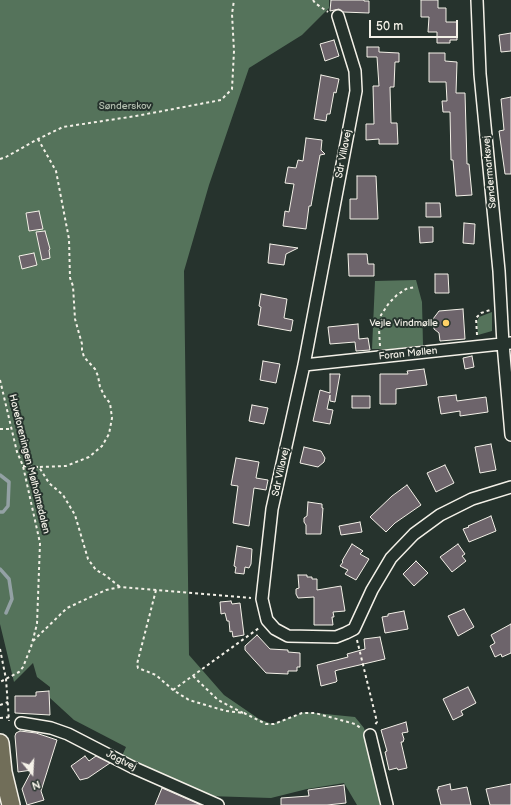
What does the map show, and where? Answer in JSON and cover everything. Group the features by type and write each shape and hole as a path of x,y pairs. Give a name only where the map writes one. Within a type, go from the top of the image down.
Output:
{"main road":[{"path":"0,743 3,772 11,805"}],"street":[{"name":"Søndermarksvej","path":"477,0 480,74 499,271 501,309 507,343 511,435"},
{"name":"Sdr Villavej","path":"267,620 262,599 272,509 304,365 356,91 355,71 338,16"},
{"name":"Foran Møllen","path":"304,365 507,343"},
{"path":"267,620 275,629 288,636 336,637 346,634 354,629 372,590 391,558 414,534 440,515 472,499 511,488"},
{"name":"Jagtvej","path":"21,723 43,726 68,734 132,767 218,805"},
{"path":"370,735 387,805"}],"path":[{"path":"0,159 63,127 136,116 221,100 232,89 234,51 232,14 234,0"},
{"path":"313,0 327,12 338,16"},
{"path":"23,466 66,466 89,457 102,446 109,434 112,418 110,403 100,387 95,369 84,357 82,350 82,344 75,319 73,286 70,278 69,239 56,171 38,139"},
{"path":"381,357 379,329 381,315 397,294 406,289 415,287"},
{"path":"478,346 476,318 486,311 501,309"},
{"name":"Haveforeningen Mølholmsdalen","path":"0,380 18,452 23,466 40,543 39,600 32,641 23,667 19,672 0,682"},
{"path":"0,429 12,429"},
{"path":"39,467 49,483 63,495 69,504 80,530 88,559 96,570 120,587"},
{"path":"32,641 67,608 106,590 120,587 262,599"},
{"path":"156,590 137,664 138,668 156,675 173,690 189,700 226,711 244,713"},
{"path":"173,690 267,620"},
{"path":"193,676 218,700 266,724 274,724 302,713 315,713 355,724 370,735 377,722 354,629"},
{"path":"0,705 8,702"}],"green space":[{"name":"Sønderskov","path":"0,0 329,0 329,8 302,35 249,68 209,185 184,271 189,655 224,695 259,719 272,724 305,712 355,717 364,728 377,783 380,805 357,805 344,783 307,789 271,798 208,796 122,756 126,747 74,720 50,698 50,687 37,677 33,663 14,682 0,624"},
{"path":"416,280 422,302 423,345 383,350 372,349 375,281"},
{"path":"492,312 492,331 478,335 477,322 479,317"}],"building":[{"path":"331,0 369,1 369,13 343,12 339,9 330,11"},
{"path":"421,0 438,0 438,8 446,8 446,22 457,22 457,40 450,40 450,43 437,43 437,32 428,32 429,17 421,17"},
{"path":"511,33 511,51 501,52 499,35"},
{"path":"334,40 339,56 325,61 320,44"},
{"path":"367,47 379,47 379,52 399,53 399,62 395,62 394,87 390,87 391,123 397,123 398,144 379,144 379,139 366,140 366,124 374,124 373,86 379,86 377,57 367,57"},
{"path":"429,53 445,53 445,61 457,62 456,93 465,93 467,164 469,164 472,195 456,196 453,160 451,160 450,112 443,112 442,101 447,101 446,82 429,82"},
{"path":"321,75 339,79 336,93 334,92 330,114 327,114 326,121 314,119"},
{"path":"511,97 511,174 505,174 499,131 504,130 501,99"},
{"path":"306,138 322,140 321,150 325,154 320,155 311,206 309,206 306,229 283,226 285,211 289,212 294,184 285,183 288,167 296,168 298,160 303,161"},
{"path":"357,176 376,176 378,219 350,219 350,199 357,199"},
{"path":"426,203 440,203 441,217 426,217"},
{"path":"39,211 43,229 29,231 26,213"},
{"path":"464,223 475,224 474,244 463,243"},
{"path":"419,227 433,227 433,242 420,243"},
{"path":"45,231 50,249 50,258 42,260 36,232"},
{"path":"270,244 298,248 286,254 284,265 268,263"},
{"path":"34,253 37,265 22,269 19,256"},
{"path":"348,254 367,254 368,264 374,264 374,276 349,276"},
{"path":"435,274 448,274 449,293 435,293"},
{"path":"261,294 287,299 284,318 293,320 291,331 258,325 261,307 259,306"},
{"path":"463,309 465,339 440,341 439,333 434,329 433,319 439,311"},
{"path":"358,324 359,339 368,338 370,350 356,351 355,342 330,344 328,327"},
{"path":"472,356 474,367 465,369 463,358"},
{"path":"263,361 280,364 276,383 260,380"},
{"path":"424,369 427,385 396,389 396,404 380,404 380,374 408,374 407,371"},
{"path":"330,374 340,374 335,402 330,401 330,395 327,409 333,410 330,424 313,421 320,390 330,393"},
{"path":"456,395 457,401 486,397 488,412 460,416 460,411 441,414 438,397"},
{"path":"352,396 370,396 370,408 352,408"},
{"path":"252,405 268,408 264,424 249,421"},
{"path":"491,444 496,470 480,473 475,447"},
{"path":"304,447 321,451 325,458 324,462 318,467 300,463"},
{"path":"236,458 259,462 256,478 268,480 266,490 254,488 249,526 233,523 238,486 231,485"},
{"path":"445,465 454,483 436,492 427,473"},
{"path":"407,485 421,505 395,523 386,532 370,517 392,496"},
{"path":"308,502 322,504 321,534 306,534 304,518 307,516"},
{"path":"491,516 496,531 469,542 463,529"},
{"path":"360,522 362,532 341,535 339,526"},
{"path":"352,544 363,551 360,554 369,559 356,580 345,574 348,570 340,566"},
{"path":"458,544 465,554 462,556 466,561 452,572 440,557"},
{"path":"237,546 252,549 251,564 249,568 245,567 244,574 235,573 236,567 234,566"},
{"path":"416,561 428,573 414,586 403,574"},
{"path":"298,575 307,575 307,577 312,577 312,579 317,579 317,590 341,586 345,611 333,612 333,625 314,625 314,597 298,598 296,589 299,588"},
{"path":"231,601 232,604 240,603 244,635 233,637 232,631 230,632 229,621 227,621 225,613 221,614 220,602"},
{"path":"464,609 474,627 458,636 448,616"},
{"path":"404,611 408,629 385,633 382,617 388,616 388,614"},
{"path":"511,624 511,653 502,657 501,654 495,657 490,646 495,643 491,635"},
{"path":"257,635 270,649 288,650 288,652 300,653 300,667 297,667 297,671 288,671 288,674 266,673 245,650 245,646"},
{"path":"380,637 385,659 335,671 337,681 321,686 317,665 348,657 347,654 365,649 364,639"},
{"path":"468,687 476,703 461,711 463,715 453,720 443,699"},
{"path":"49,691 50,715 15,713 15,696 36,696 36,692"},
{"path":"406,722 408,732 402,733 404,739 403,742 401,742 407,768 389,770 385,752 387,751 381,730"},
{"path":"20,731 36,733 57,740 41,791 44,800 27,805 22,789 32,770 18,772 15,736 16,733"},
{"path":"85,756 89,761 96,756 110,763 88,778 80,780 71,766"},
{"path":"450,784 451,790 467,787 471,805 441,805 437,789 439,789 438,787"},
{"path":"511,784 511,805 490,805 486,789"},
{"path":"344,785 346,803 327,805 281,805 281,798 309,796 308,790"},
{"path":"162,788 201,805 155,805"}],"waterway":[{"path":"0,475 9,482 8,506 3,512 0,512"},
{"path":"0,569 9,579 12,599 6,613"}],"place":[{"name":"Vejle Vindmølle","path":"446,323"}]}
